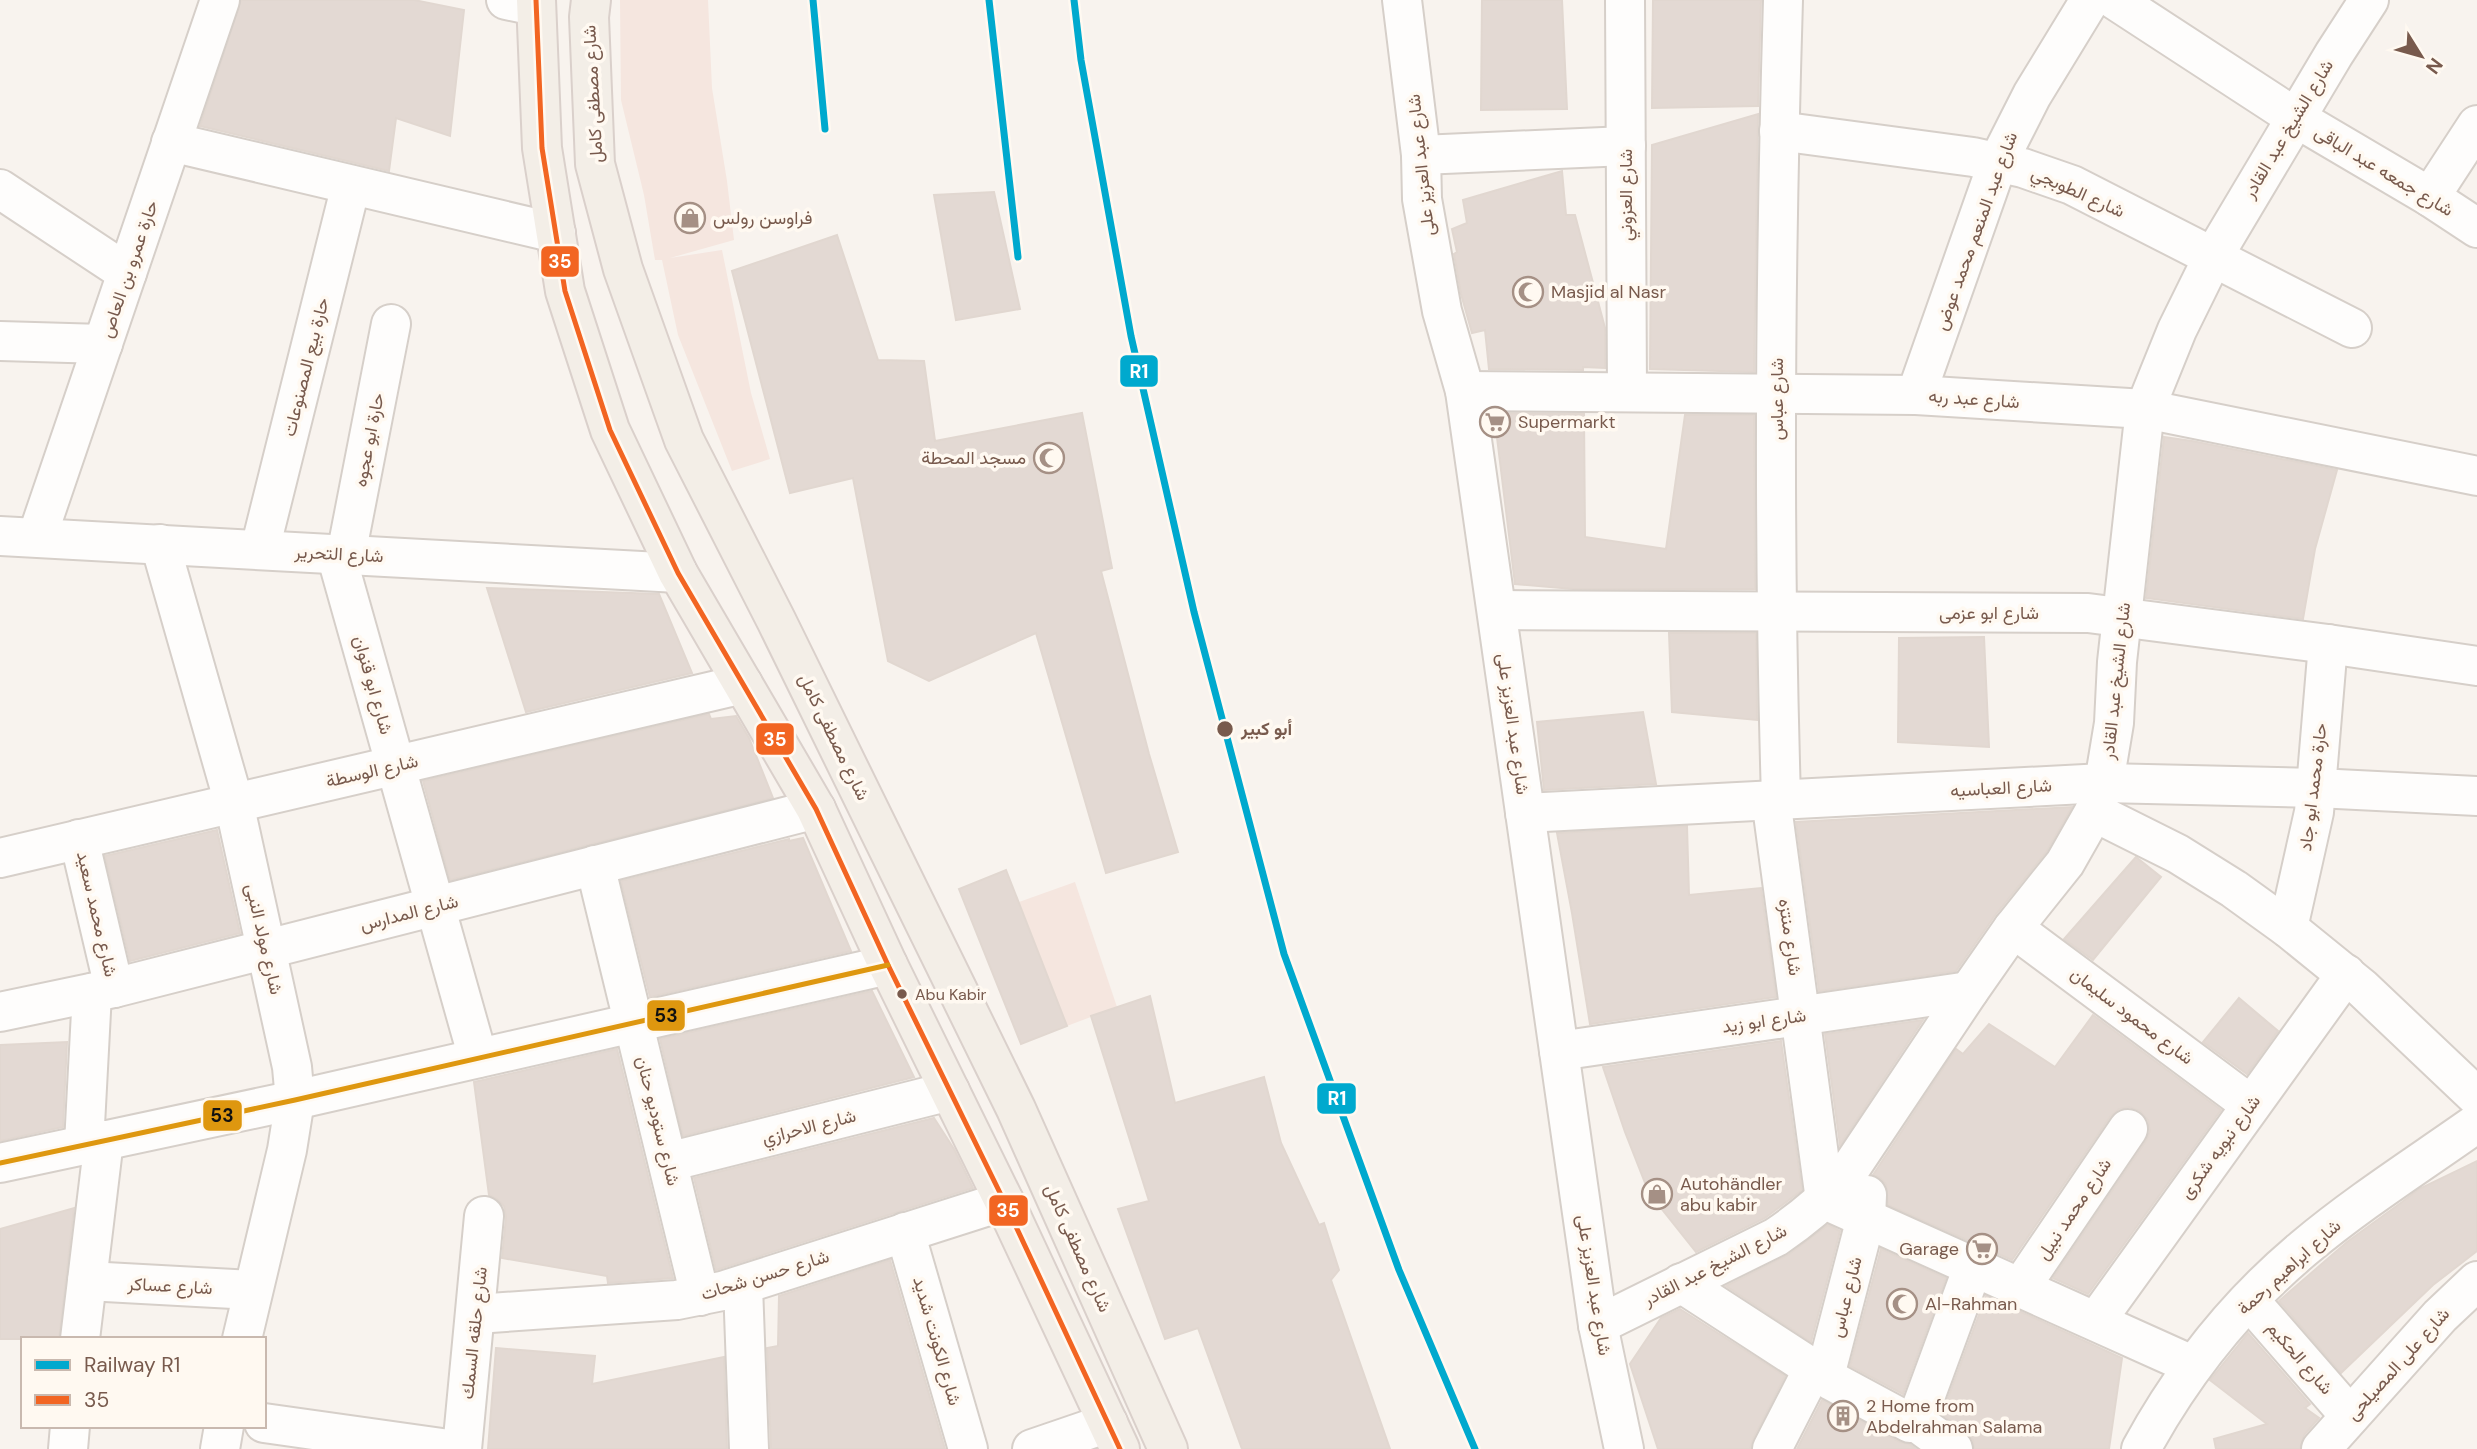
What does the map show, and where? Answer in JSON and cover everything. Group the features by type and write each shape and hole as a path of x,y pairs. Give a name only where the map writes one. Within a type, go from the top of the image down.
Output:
{"main road":[{"name":"شارع مصطفى كامل","path":"591,0 589,17 595,164 623,269 684,440 782,632 1016,1109 1168,1449"},
{"path":"526,2 542,148 565,291 610,429 678,573 816,808 888,965 1004,1201 1114,1436"}],"street":[{"name":"حارة عمرو بن العاص","path":"37,537 220,0"},
{"name":"شارع عبد العزيز على","path":"1402,0 1421,155 1422,200 1443,311 1465,391 1598,1325 1624,1449"},
{"name":"شارع العزوني","path":"1625,0 1627,391"},
{"name":"شارع عباس","path":"1776,798 1779,131 1783,0"},
{"name":"شارع عبد المنعم محمد عوض","path":"1916,395 1998,162 2032,94 2090,0"},
{"name":"شارع جمعه عبد الباقى","path":"2115,0 2296,118 2477,228"},
{"name":"شارع الشيخ عبد القادر","path":"1598,1325 1776,1237 1802,1220 1825,1200 1870,1141 2013,928 2065,863 2099,797 2114,723 2122,616 2145,410 2177,330 2213,257 2370,0"},
{"path":"2430,197 2477,125"},
{"name":"شارع الطوبجي","path":"1779,131 1998,162 2023,168 2072,185 2352,328"},
{"path":"172,142 556,233"},
{"path":"1421,155 1626,146"},
{"name":"حارة بيع المصنوعات","path":"260,549 351,185"},
{"path":"0,190 127,273"},
{"name":"حارة ابو عجوه","path":"341,554 391,324"},
{"path":"0,341 103,344"},
{"name":"شارع عبد ربه","path":"1465,391 1916,395 2145,410 2477,476"},
{"name":"شارع التحرير","path":"0,536 678,573"},
{"name":"شارع مولد النبى","path":"160,544 234,803 288,1043 295,1100 288,1150 242,1337"},
{"name":"شارع ابو قنوان","path":"341,554 396,765 478,1058"},
{"name":"شارع ابو عزمى","path":"1498,610 2088,613 2477,666"},
{"name":"حارة محمد ابو جاد","path":"2288,928 2310,837 2317,788 2328,644"},
{"name":"شارع الوسطة","path":"0,858 743,684"},
{"name":"شارع العباسيه","path":"1525,813 1776,798 2099,797 2317,788 2477,796"},
{"path":"2099,797 2234,889 2346,974 2477,1097"},
{"name":"شارع منتزه","path":"1776,798 1800,1015 1825,1200"},
{"name":"شارع المدارس","path":"0,1012 103,991 816,808"},
{"name":"شارع محمد سعيد","path":"79,839 103,991 87,1281 80,1337"},
{"name":"شارع ستوديو حنان","path":"595,865 700,1296"},
{"name":"شارع محمود سليمان","path":"2013,928 2251,1105"},
{"path":"0,1163 295,1100 888,965"},
{"name":"شارع نبويه شكرى","path":"2096,1321 2346,974"},
{"name":"شارع ابو زيد","path":"1559,1051 1969,991"},
{"name":"شارع الاحرازي","path":"668,1162 950,1091"},
{"name":"شارع ابراهيم رحمة","path":"2141,1449 2192,1365 2249,1300 2304,1248 2477,1123"},
{"name":"شارع محمد نبيل","path":"2020,1289 2128,1129"},
{"name":"شارع عباس","path":"1772,1449 1819,1373 1866,1218 1870,1141"},
{"path":"1825,1200 2192,1365"},
{"name":"شارع حسن شحات","path":"476,1314 653,1302 700,1296 743,1286 1004,1201"},
{"name":"شارع حلقه السمك","path":"462,1449 484,1216"},
{"name":"شارع الكونت شديد","path":"905,1232 968,1449"},
{"path":"1681,1283 1819,1373 1910,1423 1926,1437 1973,1267"},
{"name":"شارع عساكر","path":"87,1281 252,1290"},
{"name":"شارع على المصيلحى","path":"2321,1449 2440,1316 2477,1281"},
{"path":"743,1286 749,1449"},
{"name":"شارع الحكيم","path":"2249,1300 2350,1416"},
{"path":"266,1423 449,1449"},
{"path":"68,1449 70,1428"},
{"path":"220,1449 224,1428"},
{"path":"1032,1449 1114,1436"}],"shaded area":[{"path":"620,0 708,0 712,88 734,240 670,258 722,250 751,393 770,459 732,471 678,335 662,260 655,260 644,195 621,100"},
{"path":"1075,882 1117,1007 1067,1026 1019,902"}],"building":[{"path":"241,0 414,0 464,10 450,136 396,118 389,171 200,126"},
{"path":"1482,0 1562,0 1567,109 1481,110"},
{"path":"1653,0 1761,0 1758,106 1652,108"},
{"path":"1758,114 1754,372 1650,369 1652,145"},
{"name":"Masjid al Nasr","path":"1562,171 1566,215 1575,215 1605,328 1605,368 1489,369 1485,330 1472,333 1461,294 1452,229 1467,223 1463,200"},
{"path":"994,192 1020,309 956,320 934,195"},
{"path":"837,235 878,360 924,361 935,441 1082,413 1112,568 1101,571 1178,852 1106,873 1036,633 929,681 888,661 853,478 790,493 732,271"},
{"path":"1494,413 1584,414 1585,537 1666,549 1685,415 1754,415 1755,589 1573,589 1515,584"},
{"path":"2164,437 2337,470 2315,549 2303,619 2146,598"},
{"path":"487,588 659,594 692,673 526,712"},
{"path":"1669,633 1756,633 1757,720 1672,712"},
{"path":"1984,637 1989,747 1898,742 1899,638"},
{"path":"1643,712 1656,784 1544,790 1537,722"},
{"path":"709,714 711,719 736,716 749,738 773,798 450,880 423,781"},
{"path":"2072,807 2047,851 1996,914 1956,971 1819,991 1796,822"},
{"path":"1687,826 1689,895 1761,888 1776,997 1590,1024 1557,833"},
{"path":"217,830 240,933 130,961 105,856"},
{"path":"803,838 851,951 650,997 621,881 789,839"},
{"path":"2136,857 2161,877 2093,960 2064,939"},
{"name":"Abu Kabir","path":"1006,870 1067,1026 1021,1044 959,889"},
{"path":"872,991 914,1077 683,1136 660,1039"},
{"path":"1150,996 1175,1103 1264,1077 1281,1143 1319,1225 1324,1223 1339,1270 1331,1280 1390,1449 1242,1449 1198,1328 1165,1339 1118,1209 1149,1201 1091,1016"},
{"path":"2239,998 2278,1031 2247,1074 2203,1042"},
{"path":"2093,1015 2221,1110 2088,1294 2053,1278 2146,1141 2150,1131 2148,1120 2140,1111 2129,1107 2119,1109 2110,1117 2012,1260 1888,1205 1886,1184 1873,1175 1956,1049 1963,1054 1989,1024 2055,1067"},
{"path":"1923,1020 1840,1145 1825,1034"},
{"path":"1781,1041 1802,1190 1765,1218 1696,1252 1649,1193 1603,1067"},
{"path":"67,1042 63,1127 0,1141 0,1045"},
{"path":"617,1049 673,1278 608,1283 607,1276 502,1258 506,1217 504,1206 489,1195 474,1082"},
{"path":"934,1118 954,1149 973,1188 716,1270 694,1178"},
{"path":"2477,1161 2477,1251 2433,1285 2341,1373 2279,1301 2347,1242 2419,1189"},
{"path":"74,1208 59,1337 0,1339 0,1229"},
{"path":"1828,1225 1840,1231 1811,1342 1726,1286 1788,1255"},
{"path":"1881,1249 1946,1278 1903,1394 1850,1366"},
{"path":"890,1260 945,1449 771,1449 767,1348 778,1346 779,1296"},
{"path":"1986,1296 2122,1358 2109,1449 1974,1449 1973,1440 1966,1432 1942,1414"},
{"path":"1680,1309 1785,1376 1750,1449 1658,1449 1630,1364 1661,1318"},
{"path":"2248,1333 2310,1404 2305,1408 2319,1418 2304,1435 2300,1449 2216,1449 2214,1439 2267,1424 2210,1380"},
{"path":"496,1348 595,1356 592,1384 724,1357 727,1449 488,1449"},
{"name":"2 Home from Abdelrahman Salama","path":"1822,1400 1900,1442 1909,1444 1916,1449 1797,1449"}],"rail line":[{"name":"R1","path":"813,0 825,129"},
{"name":"R1","path":"989,0 1018,257"},
{"name":"R1","path":"1074,0 1081,60 1131,336 1194,612 1284,954 1399,1270 1475,1449"}],"transit line":[{"name":"35","path":"536,0 542,148 565,291 610,430 678,573 816,809 1120,1449"},
{"name":"53","path":"0,1163 295,1100 888,965"}],"place":[{"name":"فراوسن رولس","path":"690,218"},
{"name":"Masjid al Nasr","path":"1528,292"},
{"name":"Supermarkt","path":"1495,422"},
{"name":"مسجد المحطة","path":"1049,458"},
{"name":"أبو كبير","path":"1225,729"},
{"name":"Abu Kabir","path":"902,994"},
{"name":"Autohändler abu kabir","path":"1657,1194"},
{"name":"Garage","path":"1982,1249"},
{"name":"Al-Rahman","path":"1902,1304"},
{"name":"2 Home from Abdelrahman Salama","path":"1843,1416"}]}
